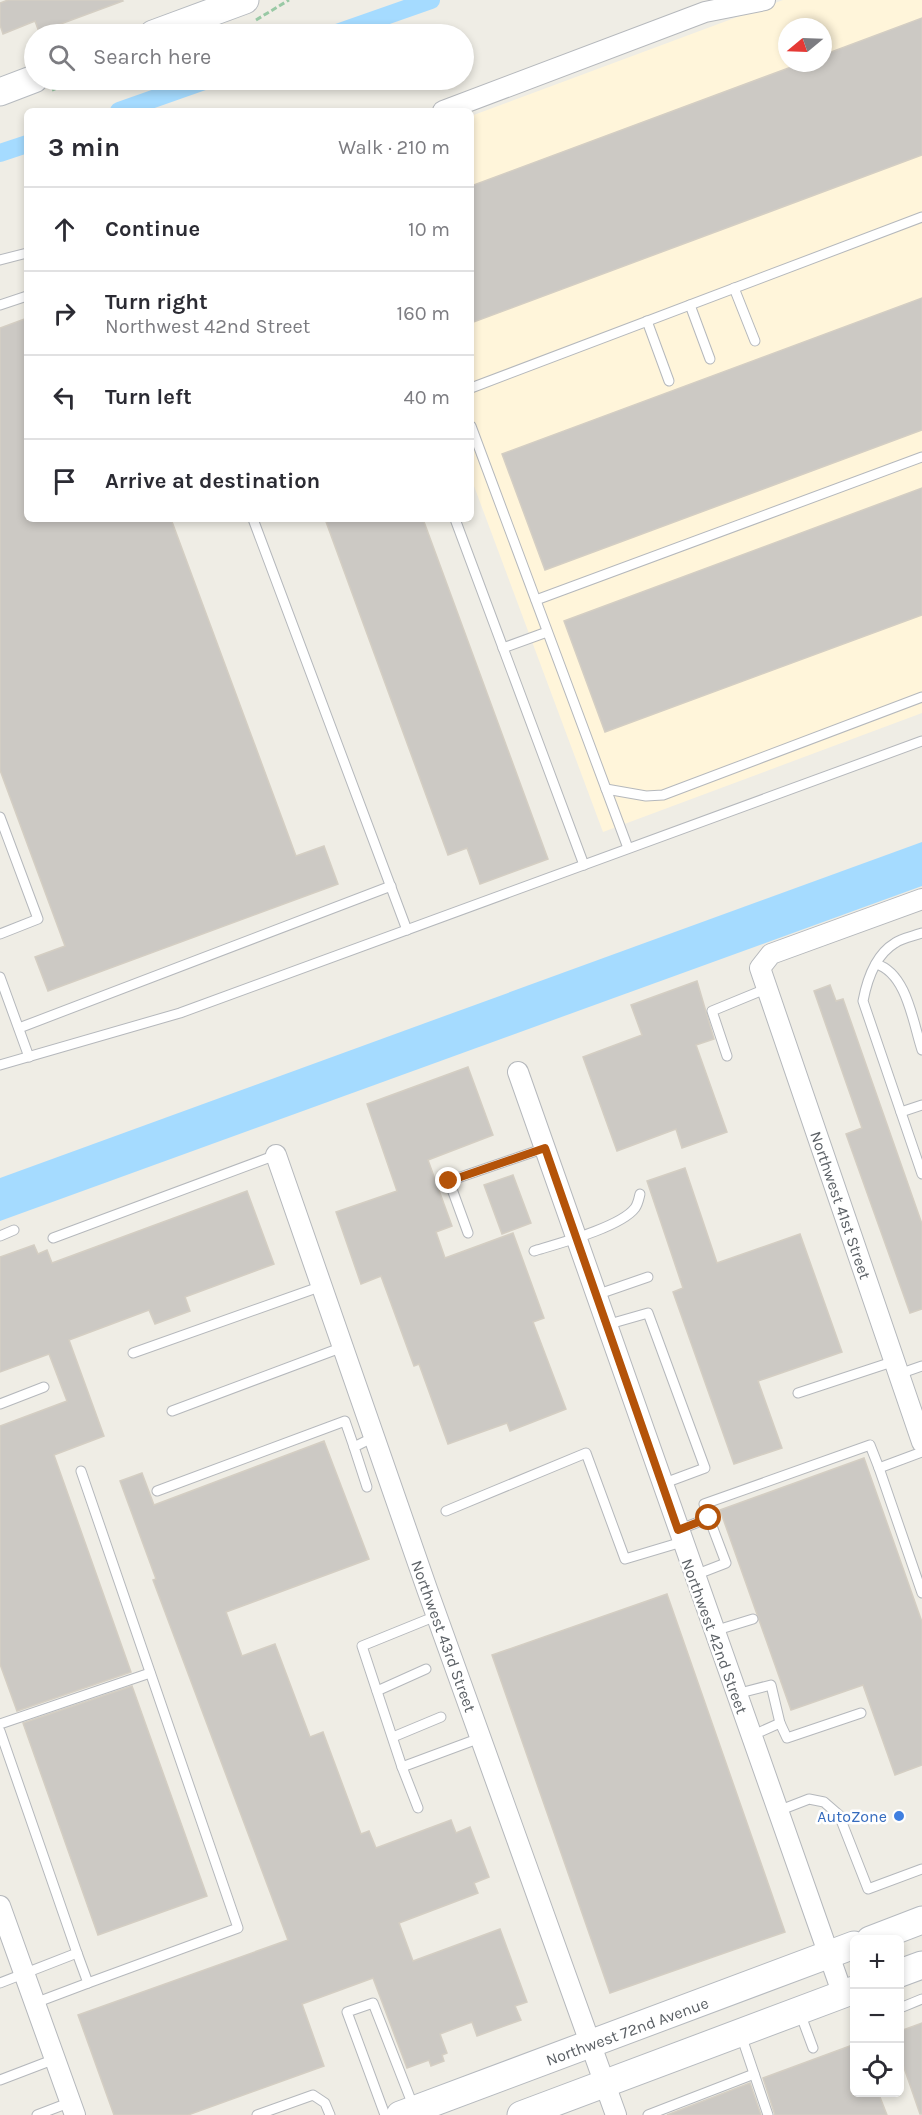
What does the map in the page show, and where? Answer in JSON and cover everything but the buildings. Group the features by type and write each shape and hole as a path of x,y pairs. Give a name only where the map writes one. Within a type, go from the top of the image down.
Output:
{"main road":[{"path":"180,24 245,0"},
{"path":"0,92 24,83"},
{"path":"883,1935 922,1920"},
{"name":"Northwest 72nd Avenue","path":"407,2112 850,1947"},
{"path":"520,2115 849,1992"}],"street":[{"path":"705,12 724,0"},
{"path":"451,108 705,12 765,0"},
{"name":"Northwest 41st Street","path":"922,899 771,954 760,968 922,1442"},
{"name":"Northwest 42nd Street","path":"518,1072 829,1955 849,1992"},
{"name":"Northwest 43rd Street","path":"276,1155 436,1616 616,2115"},
{"path":"0,1906 73,2109"}],"lane":[{"path":"474,387 922,217"},
{"path":"0,260 24,254"},
{"path":"735,288 755,341"},
{"path":"0,305 24,297"},
{"path":"690,305 710,359"},
{"path":"647,321 669,381"},
{"path":"474,434 628,848"},
{"path":"536,600 922,457"},
{"path":"254,522 407,930"},
{"path":"456,522 584,865"},
{"path":"503,648 548,632"},
{"path":"606,789 646,796 663,795 922,697"},
{"path":"0,1065 180,1013 922,741"},
{"path":"0,817 38,919 0,934"},
{"path":"19,1028 391,886"},
{"path":"922,933 895,943 876,964 870,974 863,1001 922,1174"},
{"path":"876,964 885,967 910,1004 922,1050"},
{"path":"0,977 29,1057"},
{"path":"727,1056 712,1011 768,988"},
{"path":"901,1112 922,1105"},
{"path":"468,1233 449,1181 545,1148"},
{"path":"53,1238 276,1155"},
{"path":"534,1251 576,1238 617,1221 635,1208 640,1194"},
{"path":"0,1236 14,1230"},
{"path":"596,1295 648,1277"},
{"path":"132,1353 322,1286"},
{"path":"606,1325 648,1313 705,1468 662,1484"},
{"path":"172,1412 343,1347"},
{"path":"798,1393 897,1367 922,1366"},
{"path":"0,1404 44,1387"},
{"path":"157,1491 345,1421 367,1487"},
{"path":"354,1447 374,1437"},
{"path":"694,1575 726,1563 704,1504 870,1445 922,1593"},
{"path":"879,1468 922,1452"},
{"path":"446,1511 586,1453 625,1559 680,1536 709,1518"},
{"path":"35,2003 238,1928 81,1471"},
{"path":"418,1808 362,1646 436,1616"},
{"path":"714,1631 753,1619"},
{"path":"377,1691 426,1669"},
{"path":"0,1724 150,1673"},
{"path":"736,1694 771,1685 780,1723 787,1738 861,1713"},
{"path":"393,1737 441,1717"},
{"path":"751,1736 780,1723"},
{"path":"0,1731 88,1983"},
{"path":"402,1767 480,1738"},
{"path":"778,1811 809,1799 824,1802 839,1815 868,1889 922,1869"},
{"path":"0,1983 78,1953"},
{"path":"904,2006 922,1999"},
{"path":"385,2115 347,2012 373,2003 407,2112"},
{"path":"800,2011 813,2048"},
{"path":"741,2033 768,2115"},
{"path":"0,2080 55,2059"},
{"path":"648,2115 754,2074"},
{"path":"257,2115 313,2095 325,2103 330,2115"},
{"path":"37,2115 73,2109"}],"shaded area":[{"path":"783,0 922,0 922,713 603,832 474,486 474,115"}],"water":[{"path":"922,842 922,886 0,1221 0,1178"}],"waterway":[{"path":"363,24 431,0"},
{"path":"128,108 179,90"},
{"path":"0,153 24,145"}],"place":[{"name":"AutoZone","path":"899,1816"}],"route":[{"path":"449,1181 545,1148 678,1530 709,1518"}]}
